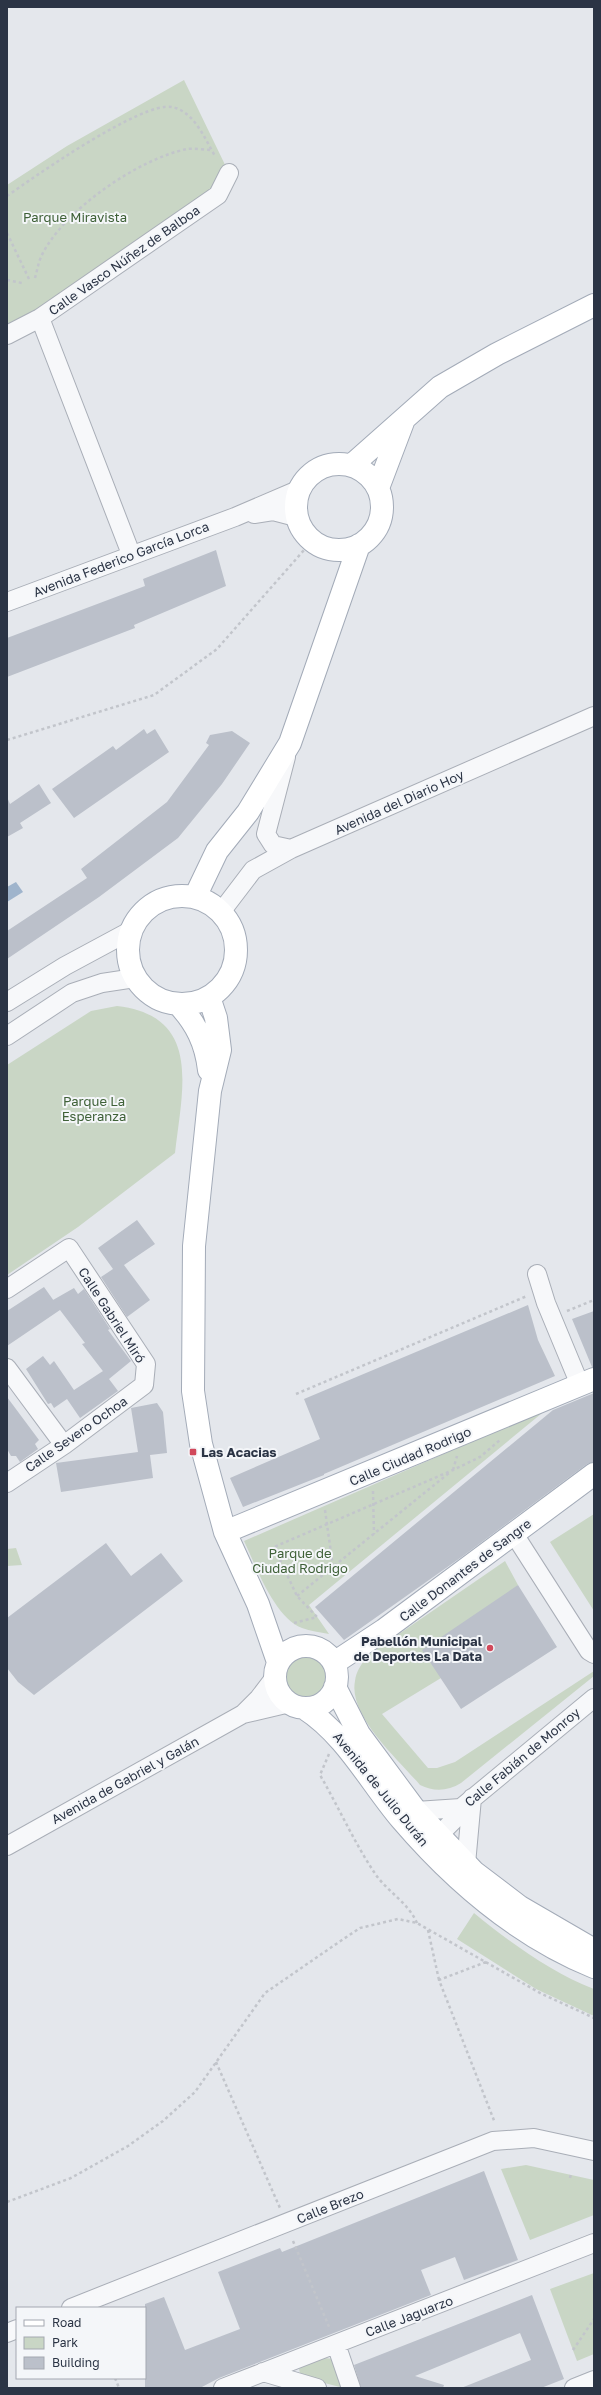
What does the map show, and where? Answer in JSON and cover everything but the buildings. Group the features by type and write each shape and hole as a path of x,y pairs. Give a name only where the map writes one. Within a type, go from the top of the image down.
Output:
{"main road":[{"path":"352,466 440,387 497,354 594,305"},
{"path":"378,488 404,420"},
{"path":"339,463 364,471 378,488 383,506 381,519 375,532 366,541 359,545 340,550 322,545 302,530 296,517 295,503 298,490 305,479 326,465 339,463"},
{"path":"322,545 343,592"},
{"path":"195,897 218,850 248,812 290,743 359,545"},
{"path":"179,895 195,897 209,902 221,912 231,925 236,941 236,957 231,973 225,982 209,997 194,1003 178,1004 161,1000 146,991 135,978 129,963 127,947 130,931 144,912 163,898 179,895"},
{"path":"209,997 216,1018 220,1050 210,1091 194,1246 193,1391 201,1444 225,1532 258,1604 276,1669 276,1687 282,1696 297,1706 322,1703 330,1696 335,1687 336,1678 334,1663 326,1652 309,1646 300,1647 284,1655 276,1669"},
{"path":"178,1004 191,1018 204,1041 210,1091"},
{"name":"Calle Ciudad Rodrigo","path":"225,1532 587,1382"},
{"name":"Calle Donantes de Sangre","path":"334,1663 384,1630 594,1474"},
{"path":"258,1604 300,1647"},
{"name":"Avenida de Julio Durán","path":"335,1687 359,1734 409,1815"},
{"name":"Avenida de Julio Durán","path":"297,1706 329,1725 428,1836 455,1876 533,1937 594,1967"},
{"name":"Avenida de Julio Durán","path":"428,1836 520,1907 594,1950"}],"street":[{"name":"Calle Vasco Núñez de Balboa","path":"7,335 40,318 218,195 229,173"},
{"path":"40,318 130,554"},
{"name":"Avenida Federico García Lorca","path":"7,602 130,554 235,517 298,490"},
{"name":"Avenida Federico García Lorca","path":"235,517 273,511 296,517"},
{"name":"Avenida del Diario Hoy","path":"221,912 253,870 291,849 594,716"},
{"path":"290,743 266,834 273,845 291,849"},
{"path":"7,1002 65,966 130,931"},
{"path":"7,1036 72,993 102,983 135,978"},
{"name":"Calle Gabriel Miró","path":"7,1289 69,1248 146,1364 144,1385"},
{"path":"539,1282 552,1317 587,1382"},
{"path":"7,1368 64,1445"},
{"name":"Calle Severo Ochoa","path":"7,1483 64,1445 144,1385"},
{"path":"514,1534 589,1651 594,1654"},
{"name":"Avenida de Gabriel y Galán","path":"7,1846 243,1714 259,1698 276,1669"},
{"name":"Calle Fabián de Monroy","path":"409,1815 466,1803 594,1698"},
{"name":"Avenida de Gabriel y Galán","path":"243,1714 297,1706"},
{"path":"428,1836 453,1821 466,1803"},
{"path":"466,1803 466,1864"},
{"name":"Calle Brezo","path":"74,2307 493,2141 534,2138 594,2151"},
{"name":"Calle Jaguarzo","path":"223,2388 263,2372 333,2338 594,2243"},
{"path":"333,2338 351,2388"},
{"path":"263,2372 317,2388"},
{"path":"574,2388 594,2380"}],"path":[{"path":"7,196 51,166 135,116 158,108 172,106 186,113 201,130 215,156"},
{"path":"35,278 41,258 55,235 99,193 166,155 189,149 212,150"},
{"path":"7,233 29,279"},
{"path":"7,280 22,283"},
{"path":"7,740 154,695 217,649 322,545"},
{"path":"296,1394 539,1282"},
{"path":"552,1317 594,1300"},
{"path":"294,1623 317,1617 297,1596 274,1548 480,1457 502,1438"},
{"path":"297,1596 453,1470 458,1452"},
{"path":"373,1484 374,1534"},
{"path":"325,1506 333,1567"},
{"path":"337,1735 320,1775 373,1871 385,1888 412,1910 417,1923"},
{"path":"7,2202 71,2178 128,2146 163,2121 195,2092 265,1993 360,1928 398,1919 417,1923 540,1993 594,2018"},
{"path":"428,1929 439,1980 501,2140"},
{"path":"439,1980 486,1962"},
{"path":"216,2062 287,2223"},
{"path":"293,2240 333,2338"},
{"path":"573,2350 594,2319"}],"green space":[{"name":"Parque Miravista","path":"184,80 229,173 218,195 7,335 7,185 67,146"},
{"name":"Parque La Esperanza","path":"117,1006 144,1013 163,1024 175,1040 181,1060 182,1081 181,1105 175,1153 78,1227 7,1275 7,1065 91,1011"},
{"name":"Parque de Ciudad Rodrigo","path":"547,1409 309,1605 329,1634 302,1628 292,1622 283,1613 267,1590 244,1541"},
{"path":"594,1514 594,1611 550,1542"},
{"path":"16,1548 22,1565 7,1566 7,1549"},
{"path":"505,1561 518,1585 441,1678 382,1714 428,1768 437,1768 455,1762 594,1671 594,1676 461,1783 451,1788 441,1790 430,1789 420,1785 388,1750 367,1723 359,1708 355,1694 355,1681 357,1674 367,1656"},
{"path":"305,1651 315,1653 323,1658 328,1666 330,1676 328,1686 323,1694 315,1699 305,1701 295,1699 287,1694 282,1686 280,1676 282,1666 287,1658 295,1653"},
{"path":"474,1913 531,1956 562,1974 594,1989 594,2016 536,1989 457,1939"},
{"path":"526,2165 594,2180 594,2215 530,2240 501,2169"},
{"path":"594,2273 594,2354 577,2361 550,2289"},
{"path":"325,2358 334,2359 343,2383 340,2387 301,2377 299,2369"}],"water":[{"path":"16,882 23,892 7,902 7,887"}],"place":[{"name":"Las Acacias","path":"193,1452"},
{"name":"Pabellón Municipal de Deportes La Data","path":"490,1648"}]}
